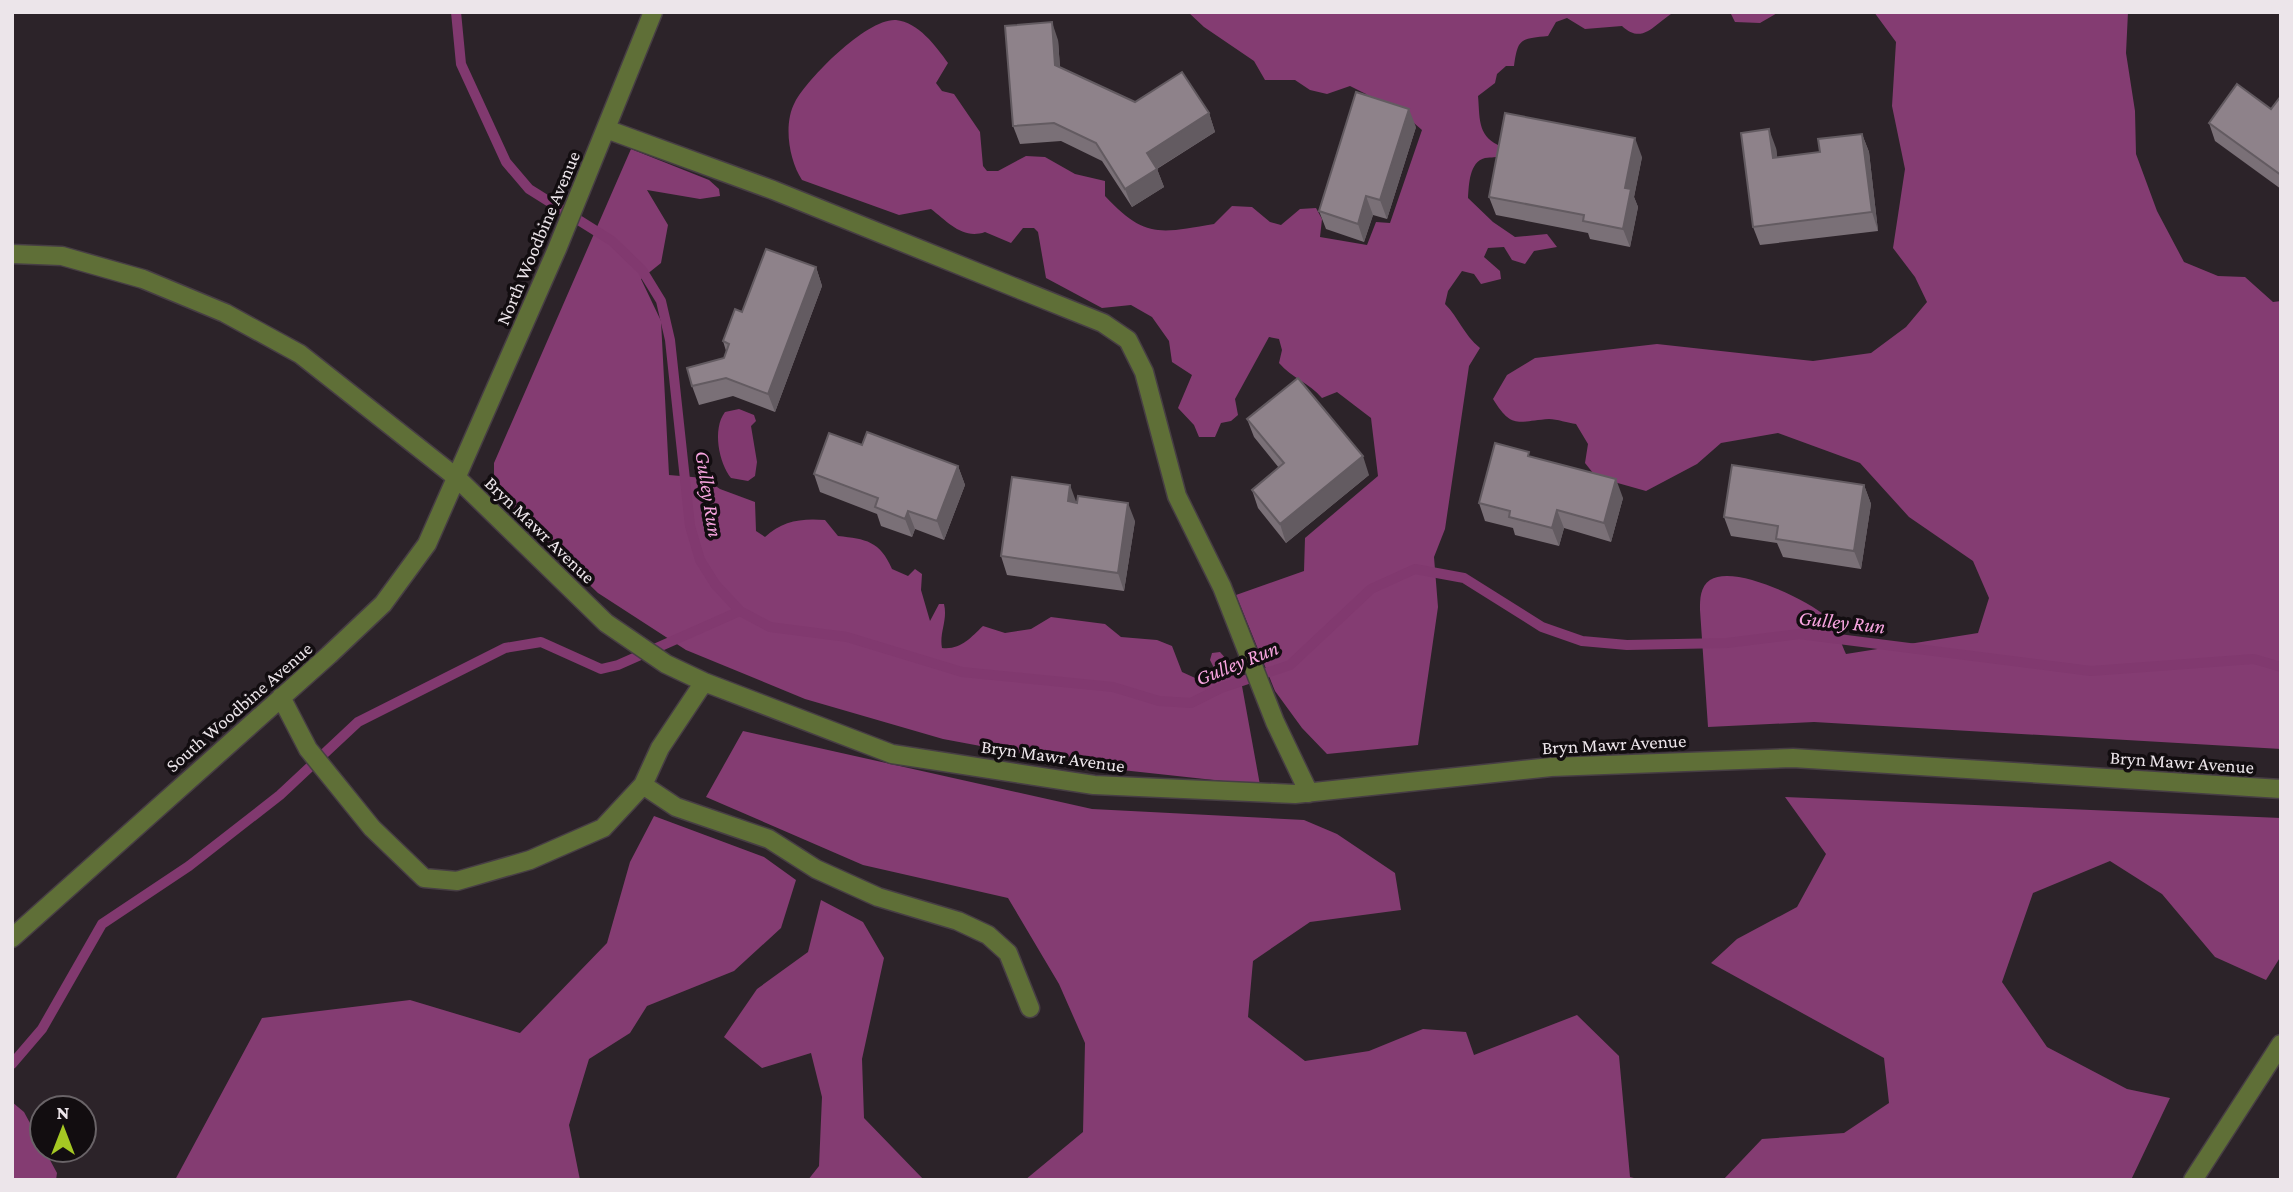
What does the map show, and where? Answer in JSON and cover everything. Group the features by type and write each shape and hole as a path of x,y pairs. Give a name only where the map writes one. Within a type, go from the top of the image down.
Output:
{"street":[{"name":"North Woodbine Avenue","path":"457,478 557,249 653,12"},
{"path":"606,129 933,253 1103,323 1128,340 1144,372 1177,496 1222,587 1265,698 1309,793"},
{"name":"Bryn Mawr Avenue","path":"12,254 62,256 143,279 225,313 300,354 457,478 606,623 666,663 704,682 892,754 1094,786 1309,793 1551,767 1793,758 2281,789"},
{"name":"South Woodbine Avenue","path":"12,938 383,604 427,544 457,478"},
{"path":"281,697 308,749 372,828 424,878 457,881 530,860 603,828 643,786 660,748 704,682"},
{"path":"643,786 676,807 769,839 816,869 878,897 958,921 988,935 1008,953 1030,1008"},
{"path":"2193,1180 2281,1044"}],"shaded area":[{"path":"1188,12 1675,12 1650,30 1637,34 1622,26 1585,29 1567,18 1556,22 1548,36 1522,42 1517,50 1514,66 1506,66 1497,74 1495,83 1478,96 1483,130 1491,141 1498,145 1502,155 1485,158 1476,164 1471,175 1468,198 1493,222 1515,237 1547,234 1557,247 1534,251 1525,264 1512,260 1504,247 1488,248 1484,257 1500,271 1501,279 1481,284 1474,274 1462,271 1448,291 1445,304 1480,348 1469,366 1445,529 1434,557 1438,607 1418,745 1327,754 1302,728 1275,691 1236,595 1304,571 1305,538 1378,476 1371,418 1337,392 1322,398 1289,373 1279,363 1282,350 1279,339 1269,337 1235,399 1238,415 1231,421 1221,423 1215,437 1199,437 1194,425 1178,408 1192,375 1172,362 1169,341 1152,317 1131,305 1102,308 1046,278 1038,232 1034,228 1023,228 1011,243 985,232 970,234 950,224 931,209 899,215 802,180 797,172 789,142 789,121 795,102 812,79 839,51 870,29 896,20 919,30 948,63 936,83 942,91 954,94 980,132 983,166 987,171 998,171 1026,156 1045,157 1075,174 1105,181 1105,196 1119,210 1131,220 1154,230 1214,224 1232,206 1252,207 1270,222 1281,225 1300,209 1316,208 1322,219 1320,237 1367,245 1376,222 1390,223 1422,130 1399,110 1372,103 1366,94 1350,86 1327,94 1310,90 1295,80 1265,80 1254,61 1204,27"},
{"path":"1730,12 1779,12 1760,23 1735,22"},
{"path":"1874,12 2128,12 2126,53 2135,111 2136,154 2157,211 2184,262 2218,276 2245,277 2273,302 2281,301 2281,749 1814,722 1708,727 1700,606 1702,590 1710,580 1721,576 1735,576 1769,586 1802,601 1829,619 1846,654 1978,633 1989,598 1973,561 1909,517 1860,463 1778,433 1721,443 1697,464 1646,491 1607,480 1593,473 1585,463 1588,444 1576,424 1549,419 1516,421 1505,415 1493,399 1507,375 1535,358 1657,344 1813,361 1871,353 1906,327 1927,302 1915,277 1893,248 1905,169 1892,106 1896,42"},
{"path":"631,149 709,180 719,189 720,196 700,199 647,190 668,225 661,263 641,279 661,321 669,475 704,478 720,489 755,502 756,531 765,537 778,527 792,522 825,520 838,536 857,538 877,547 892,569 908,576 915,569 922,574 921,590 930,621 939,604 944,604 942,648 960,645 983,626 1005,633 1031,629 1051,617 1105,624 1121,637 1157,640 1172,646 1182,672 1204,682 1214,681 1218,676 1210,660 1212,653 1220,652 1240,675 1260,785 1094,767 943,739 805,699 686,650 598,593 494,492 494,463"},
{"path":"739,409 754,415 756,421 751,426 757,462 755,476 748,481 731,478 720,455 718,436 721,419 725,412"},
{"path":"743,731 1092,809 1304,820 1337,834 1395,873 1401,910 1310,922 1253,961 1248,1017 1305,1061 1369,1051 1423,1029 1466,1032 1474,1055 1577,1015 1619,1056 1630,1177 1642,1180 1025,1180 1083,1132 1085,1043 1059,984 1008,898 863,865 706,797"},
{"path":"1785,797 2281,818 2281,956 2266,980 2215,957 2162,894 2110,861 2033,893 2002,982 2047,1047 2127,1089 2170,1098 2131,1180 1723,1180 1762,1139 1844,1133 1889,1103 1884,1058 1711,963 1737,939 1797,907 1826,854"},
{"path":"654,816 764,857 796,880 781,928 734,971 647,1006 630,1033 589,1059 569,1125 580,1180 175,1180 262,1018 410,1000 520,1033 607,943 630,862"},
{"path":"821,900 863,922 884,958 862,1059 864,1118 924,1180 808,1180 819,1166 822,1097 811,1053 762,1068 724,1037 757,989 808,952"},
{"path":"12,1102 28,1119 28,1164 52,1164 57,1173 56,1180 12,1180"}],"building":[{"path":"1052,22 1055,65 1135,102 1182,72 1209,113 1147,153 1157,169 1125,189 1096,143 1054,123 1013,126 1005,26"},
{"path":"2237,84 2271,109 2281,96 2281,175 2209,123"},
{"path":"1356,92 1409,109 1380,200 1366,196 1358,224 1319,211"},
{"path":"1505,113 1635,138 1625,188 1631,189 1623,229 1583,221 1584,215 1489,197"},
{"path":"1769,129 1773,158 1820,152 1818,139 1862,134 1872,212 1753,227 1741,133"},
{"path":"766,249 816,267 768,394 726,378 692,386 687,368 724,358 729,344 723,341 735,309 742,312"},
{"path":"1298,378 1363,456 1280,524 1252,490 1284,463 1247,419"},
{"path":"867,432 958,466 937,521 908,511 905,519 875,507 878,498 814,474 829,433 862,445"},
{"path":"1495,443 1529,452 1528,456 1616,479 1604,523 1557,510 1552,528 1509,517 1510,511 1479,503"},
{"path":"1732,465 1864,485 1854,551 1776,539 1778,526 1724,517"},
{"path":"1012,477 1070,485 1068,501 1077,503 1078,496 1128,503 1118,573 1001,556"}],"waterway":[{"name":"Gulley Run","path":"456,12 461,64 506,162 529,189 612,241 642,270 661,301 670,340 690,526 700,560 715,584 740,611 770,627 847,637 962,672 1113,687 1159,701 1191,703 1221,688 1290,665 1371,589 1415,569 1464,578 1542,627 1582,641 1627,645 1727,643 1799,634 2091,671 2254,659 2281,667"},
{"path":"12,1064 42,1029 102,924 189,866 280,795 358,722 505,648 541,642 601,669 618,665 740,611"}]}
